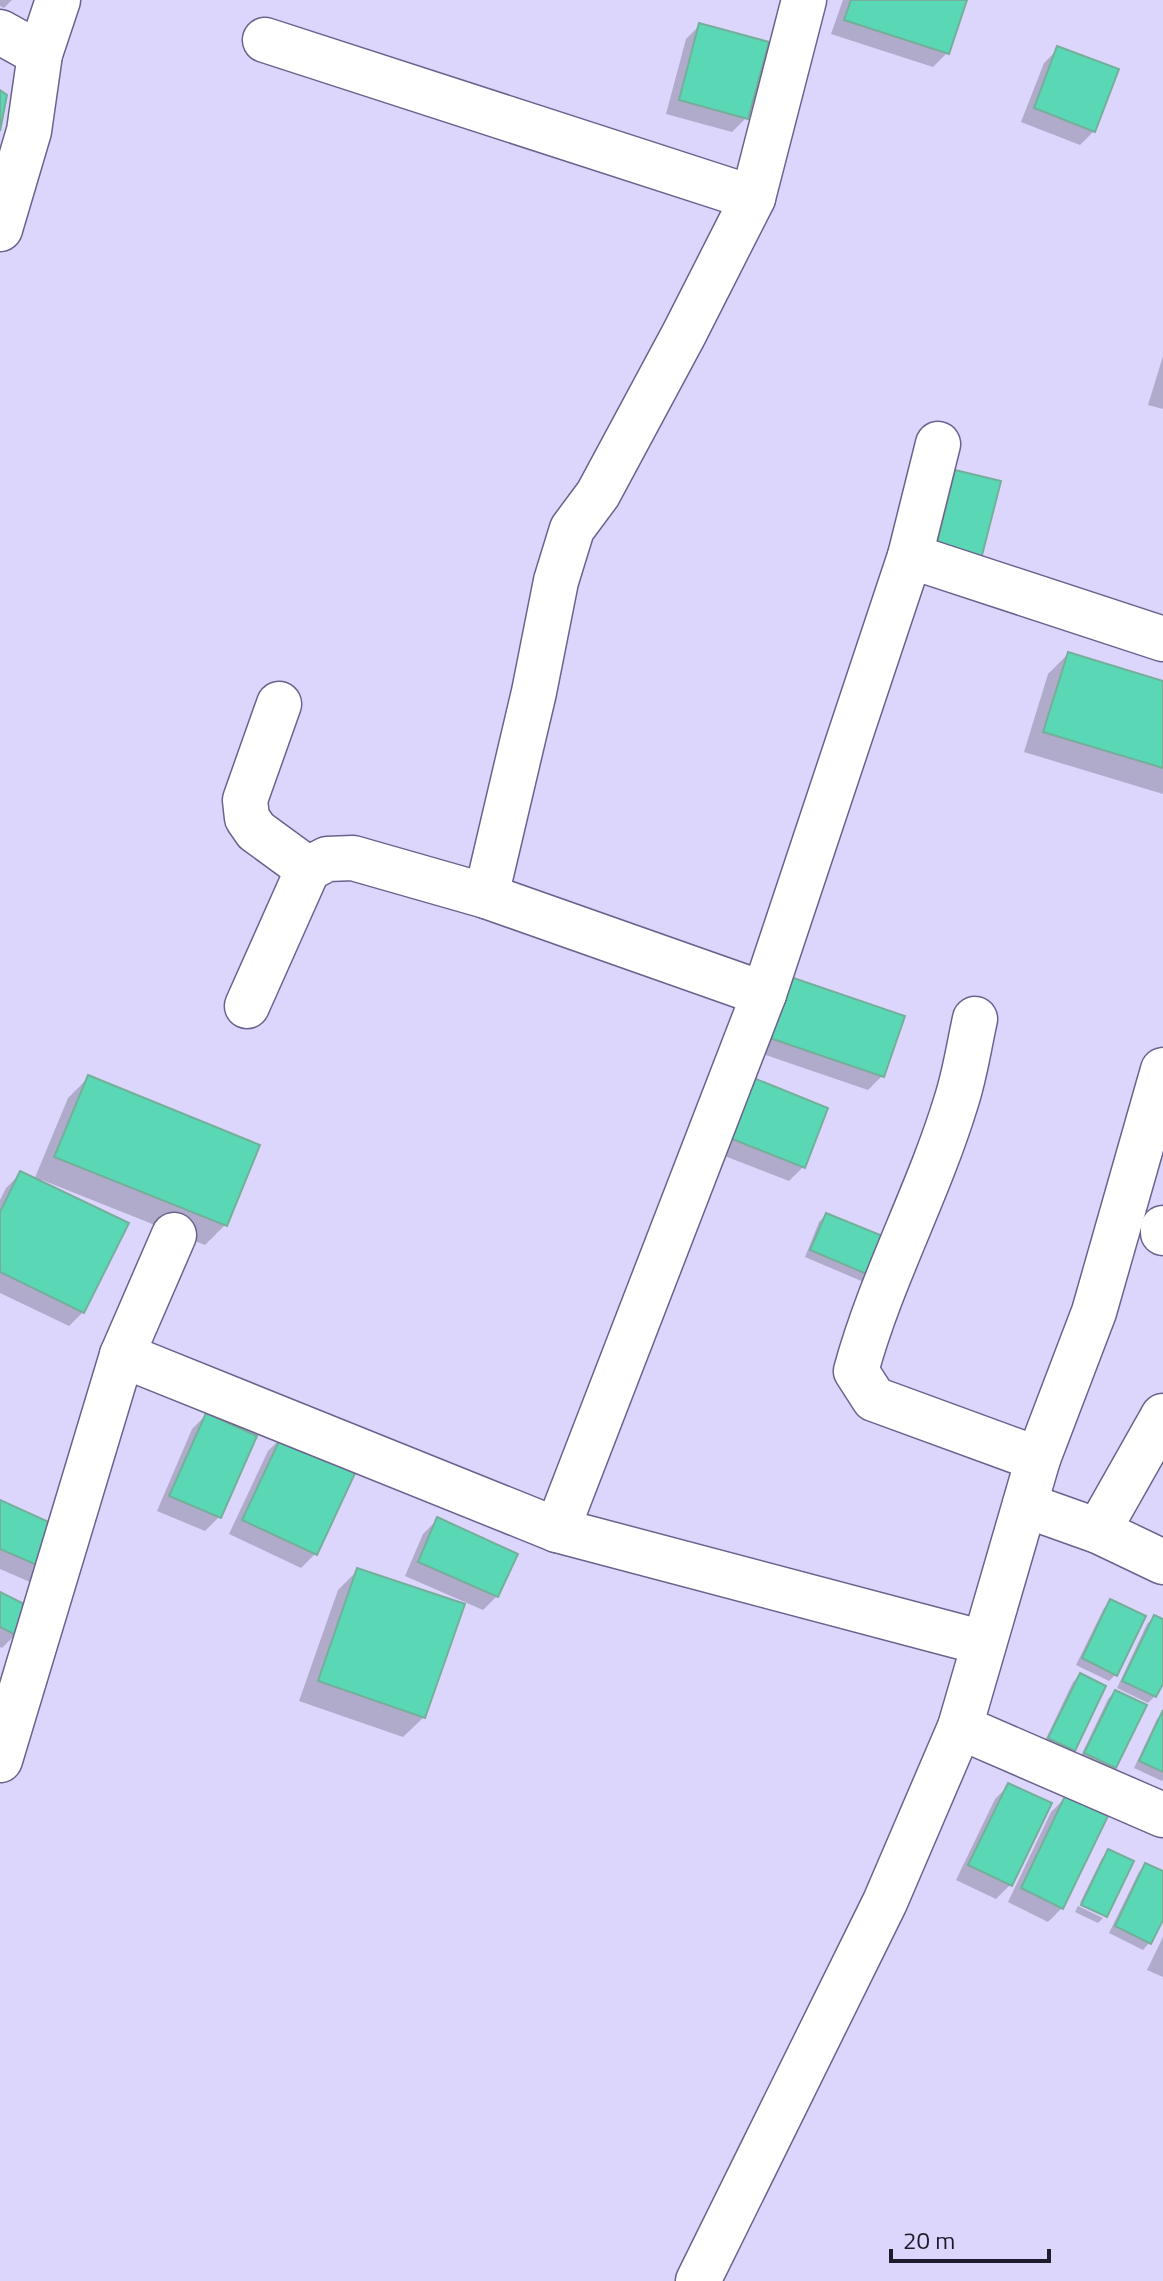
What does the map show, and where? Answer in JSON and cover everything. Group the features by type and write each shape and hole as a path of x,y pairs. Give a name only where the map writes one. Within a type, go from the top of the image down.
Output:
{"street":[{"path":"0,229 29,131 40,54 58,0"},
{"path":"486,896 534,692 556,581 572,529 598,494 753,198 804,0"},
{"path":"0,32 40,54"},
{"path":"265,40 753,198"},
{"path":"557,1530 764,994 910,556 938,444"},
{"path":"910,556 1163,639"},
{"path":"279,704 245,800 247,818 256,831 308,869"},
{"path":"247,1006 308,869 327,859 353,858 486,896 764,994"},
{"path":"975,1019 957,1101 867,1329 856,1371 874,1399 1038,1459"},
{"path":"698,2281 885,1902 960,1727 1038,1459 1094,1312 1163,1070"},
{"path":"0,1760 122,1355 174,1235"},
{"path":"122,1355 557,1530 984,1643"},
{"path":"1098,1531 1163,1416"},
{"path":"1025,1505 1098,1531 1163,1562"},
{"path":"960,1727 1163,1815"}],"building":[{"path":"851,0 967,0 949,54 844,20"},
{"path":"699,23 769,42 748,119 679,100"},
{"path":"1057,46 1119,69 1095,132 1034,108"},
{"path":"0,90 7,95 0,131"},
{"path":"955,470 1001,481 979,567 934,555"},
{"path":"1068,652 1163,681 1163,768 1043,732"},
{"path":"776,972 905,1016 884,1077 755,1033"},
{"path":"88,1075 260,1145 227,1226 54,1157"},
{"path":"746,1075 828,1108 805,1168 722,1135"},
{"path":"20,1171 129,1223 84,1313 0,1272 0,1212"},
{"path":"826,1213 890,1239 874,1277 810,1250"},
{"path":"206,1413 257,1436 221,1518 169,1496"},
{"path":"282,1435 357,1469 317,1555 242,1520"},
{"path":"0,1500 64,1529 46,1569 0,1549"},
{"path":"437,1517 518,1554 498,1597 418,1562"},
{"path":"357,1568 465,1604 425,1718 318,1681"},
{"path":"0,1592 32,1608 18,1636 0,1627"},
{"path":"1110,1599 1146,1616 1117,1676 1082,1658"},
{"path":"1154,1615 1163,1619 1163,1684 1156,1697 1122,1681"},
{"path":"1080,1673 1106,1686 1075,1751 1048,1738"},
{"path":"1115,1690 1147,1705 1116,1768 1084,1753"},
{"path":"1163,1710 1163,1772 1139,1761"},
{"path":"1008,1783 1052,1803 1012,1886 968,1865"},
{"path":"1065,1796 1108,1816 1063,1909 1021,1888"},
{"path":"1108,1849 1134,1861 1107,1917 1081,1905"},
{"path":"1145,1863 1163,1871 1163,1920 1151,1944 1115,1926"}]}
